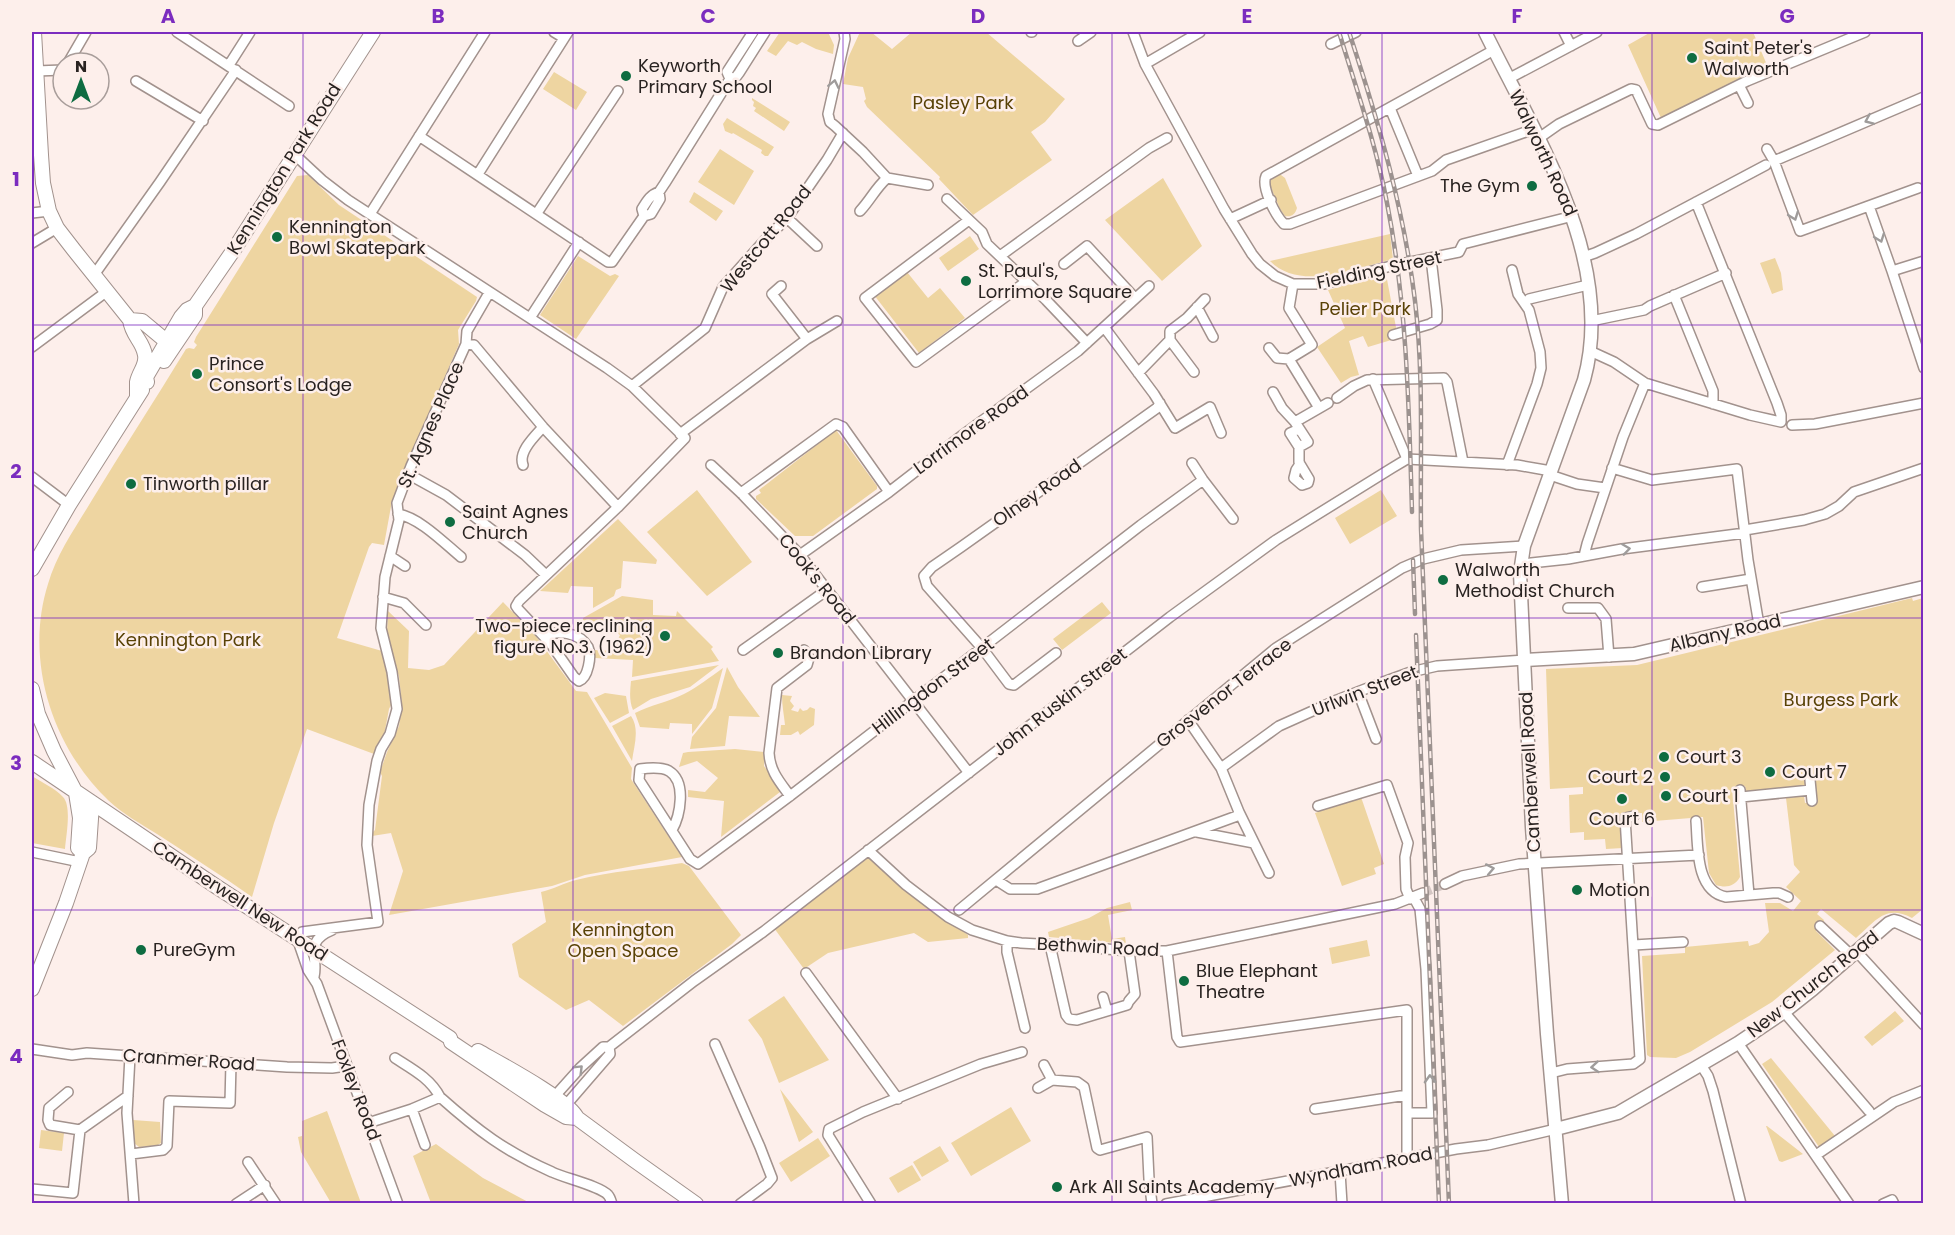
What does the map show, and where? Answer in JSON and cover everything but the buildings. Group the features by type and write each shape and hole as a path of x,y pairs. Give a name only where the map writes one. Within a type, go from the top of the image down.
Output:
{"highway":[{"path":"34,32 35,106 43,183 49,211 57,228 130,320 132,330 146,357 137,380 137,396"},
{"name":"Kennington Park Road","path":"32,569 137,396 147,382 152,380 170,344 195,315 195,306 235,248 373,32"},
{"path":"130,320 142,321 170,344"},
{"path":"32,689 38,714 76,793 80,818 78,848 81,857"},
{"name":"Camberwell New Road","path":"32,762 313,950 450,1038 451,1042 478,1061 558,1104 566,1117 577,1118 696,1203"},
{"path":"32,989 66,903 81,857 89,848 92,804"}],"main road":[{"name":"Walworth Road","path":"1485,32 1536,134 1573,216 1588,284 1591,321 1590,351"},
{"name":"Camberwell Road","path":"1562,1203 1535,864 1521,564 1524,546 1584,380 1590,351"},
{"name":"Albany Road","path":"1525,660 1609,657 1645,652 1923,587"},
{"name":"New Church Road","path":"1556,1129 1618,1113 1738,1043 1784,1012 1893,921 1923,934"}],"street":[{"path":"75,51 86,32"},
{"path":"177,32 289,106"},
{"path":"94,275 203,121 250,32"},
{"path":"370,214 485,32"},
{"path":"478,174 566,35 554,32"},
{"path":"730,79 727,72 753,32"},
{"path":"419,136 608,262 612,262 644,216 642,209 649,198 652,194 659,192 730,79 739,73 765,32"},
{"path":"844,32 845,39 828,114 830,122 887,178 928,185"},
{"path":"1077,41 1091,32"},
{"name":"Fielding Street","path":"1133,32 1145,64 1236,230 1260,264 1275,276 1293,284 1331,283 1391,266 1460,252 1463,244 1573,216"},
{"path":"1145,64 1200,32"},
{"path":"1331,44 1356,32"},
{"path":"1564,32 1571,46"},
{"path":"1508,79 1597,32"},
{"path":"1494,50 1266,176 1264,183 1280,220 1284,224 1290,224 1434,170 1443,162 1536,134 1631,89 1636,90 1652,124 1658,126 1739,85 1865,32"},
{"path":"36,71 51,70"},
{"path":"136,81 203,121"},
{"path":"1739,85 1748,103"},
{"path":"537,213 618,91"},
{"path":"1583,257 1636,234 1770,163 1923,97"},
{"path":"1390,108 1418,176"},
{"name":"Westcott Road","path":"632,386 705,328 723,287 787,218 843,133"},
{"path":"1000,256 1149,148 1167,138"},
{"path":"1767,149 1770,163 1800,231 1918,188"},
{"path":"294,154 336,192 632,386 682,436"},
{"path":"860,211 871,199 876,188 887,178"},
{"path":"947,199 982,232 985,241 1087,343"},
{"path":"1230,219 1270,200"},
{"path":"1590,351 1614,362 1646,382 1750,415 1781,422 1777,403 1696,202"},
{"path":"1869,206 1922,357 1923,368"},
{"path":"32,213 49,211"},
{"path":"787,218 818,246"},
{"path":"969,220 865,298 916,362 1027,281"},
{"path":"32,243 57,228"},
{"path":"530,318 579,242"},
{"path":"1064,264 1087,246 1135,298"},
{"path":"1393,335 1437,320 1431,258"},
{"path":"1892,271 1923,261"},
{"path":"1507,465 1541,368 1540,352 1530,313 1518,294 1512,270"},
{"path":"1591,321 1644,310 1726,273"},
{"path":"1269,348 1277,358 1289,359 1312,345 1289,308 1293,284"},
{"path":"1529,299 1588,284"},
{"path":"763,301 781,286"},
{"name":"Lorrimore Road","path":"800,555 889,492 1087,343 1149,286"},
{"path":"35,345 106,292"},
{"name":"St. Agnes Place","path":"334,929 378,922 370,876 367,840 369,805 377,761 395,722 397,709 393,672 381,628 383,597 398,514 397,503 466,344 467,331 489,293"},
{"path":"772,294 807,339"},
{"path":"1674,295 1713,391 1713,404"},
{"path":"1194,372 1170,340 1170,331 1205,299"},
{"path":"1197,307 1214,337"},
{"path":"545,638 553,633 570,633 584,643 589,653 588,673 582,681 574,677 545,638 516,606 519,601 618,507 682,436 807,339 837,321"},
{"path":"1104,327 1175,428 1210,407 1221,433"},
{"path":"1138,373 1170,340"},
{"path":"466,344 474,345 543,428 618,507"},
{"path":"1289,359 1319,408"},
{"path":"1337,398 1360,382 1373,379 1439,377 1446,379 1463,462"},
{"path":"1373,379 1407,459 1507,465 1550,473 1578,484 1605,488"},
{"path":"1584,556 1612,468 1646,382"},
{"path":"1272,392 1308,442 1299,447 1300,464"},
{"path":"1297,426 1328,403"},
{"path":"1792,425 1815,424 1923,403"},
{"name":"Olney Road","path":"982,648 927,586 924,576 932,567 1160,404"},
{"path":"741,493 836,424 843,427 889,492"},
{"path":"523,465 522,454 543,428"},
{"name":"John Ruskin Street","path":"558,1104 562,1086 603,1047 609,1047 763,932 1170,617 1262,550 1407,459"},
{"path":"1192,463 1233,519"},
{"name":"Cook's Road","path":"711,465 800,555 969,773"},
{"path":"1612,468 1652,480 1737,469 1759,625"},
{"path":"1521,564 1568,559 1745,531 1825,514 1839,506 1854,492 1923,468"},
{"path":"408,474 446,495 525,555 546,575"},
{"path":"32,477 69,505"},
{"name":"Hillingdon Street","path":"672,830 679,819 680,790 678,783 667,770 640,769 639,780 690,859 698,864 1203,480"},
{"path":"398,514 408,517 461,556"},
{"path":"436,552 444,543"},
{"name":"Grosvenor Terrace","path":"959,910 1276,648 1402,568 1423,559 1461,550 1524,546"},
{"path":"390,556 405,566"},
{"path":"1702,587 1751,579"},
{"path":"743,650 827,590"},
{"path":"383,597 404,603 426,625"},
{"path":"1568,608 1598,608 1606,619 1609,657"},
{"path":"982,648 1010,684 1014,685 1056,652"},
{"path":"790,796 773,773 769,753 777,688 807,665 809,658 804,650"},
{"name":"Urlwin Street","path":"1221,768 1279,726 1411,672 1431,667 1525,660"},
{"path":"1358,692 1376,739"},
{"path":"1188,720 1221,768 1239,812 1269,873"},
{"path":"1318,806 1387,785 1408,843 1406,889 1416,897 1420,909 1426,969 1432,1113 1407,1113"},
{"path":"1749,895 1740,794 1810,785 1812,801"},
{"path":"996,880 1010,889 1036,889 1196,832 1237,816 1239,812"},
{"path":"1551,1073 1567,1069 1633,1064 1639,1061 1641,1056 1625,818 1634,816"},
{"path":"1696,820 1703,875 1712,890 1719,896 1779,893 1788,897"},
{"path":"1196,832 1254,843"},
{"name":"Bethwin Road","path":"868,850 906,885 948,917 972,930 1007,941 1050,945 1129,951 1167,951 1395,904 1416,897"},
{"path":"32,852 81,857"},
{"path":"1445,884 1462,876 1519,864 1699,855"},
{"path":"1820,926 1855,954 1923,1025"},
{"path":"297,938 302,932 334,929"},
{"path":"313,950 321,935 334,929"},
{"name":"Foxley Road","path":"297,938 308,970 314,977 398,1203"},
{"path":"1007,941 1007,952 1025,1028"},
{"path":"1634,945 1683,942"},
{"path":"1050,945 1067,1017 1077,1020 1127,1005 1135,994 1129,951"},
{"name":"Foxley Road","path":"313,950 316,970 314,977"},
{"path":"1167,951 1177,1037 1180,1042 1407,1010 1407,1159"},
{"path":"806,973 898,1099"},
{"path":"1103,997 1107,1011"},
{"path":"1784,1012 1869,1111"},
{"path":"1738,1043 1849,1203"},
{"path":"715,1044 772,1178 740,1203"},
{"name":"John Ruskin Street","path":"558,1104 610,1053 609,1047"},
{"name":"Cranmer Road","path":"32,1049 72,1055 87,1053 231,1063 332,1068 346,1066"},
{"path":"871,1203 828,1135 829,1130 863,1112 981,1064 1022,1052"},
{"path":"130,1056 127,1113 134,1203"},
{"path":"395,1058 426,1078 435,1087 440,1097 491,1140 519,1157 553,1173 598,1189 608,1195 612,1203"},
{"path":"131,1154 163,1150 167,1146 169,1101 230,1102 231,1063"},
{"path":"1044,1065 1052,1080"},
{"path":"1701,1065 1713,1091 1741,1203"},
{"path":"1038,1088 1052,1080 1077,1082 1084,1087 1097,1148 1100,1150 1147,1137 1152,1203"},
{"path":"1816,1155 1894,1102 1923,1090"},
{"path":"68,1092 49,1107 50,1125 80,1130 128,1096"},
{"path":"1315,1109 1407,1095"},
{"path":"368,1123 440,1097"},
{"path":"412,1109 424,1144"},
{"name":"Wyndham Road","path":"1166,1203 1488,1145 1556,1129"},
{"path":"32,1189 73,1193 80,1130"},
{"path":"248,1162 276,1203"},
{"path":"1340,1172 1342,1203"},
{"path":"237,1203 265,1185"},
{"path":"1883,1203 1892,1200 1894,1203"}],"green space":[{"path":"780,32 828,32 834,45 833,54 802,42 797,45 788,41 776,56 767,51"},
{"name":"Pasley Park","path":"860,32 871,32 892,49 912,32 986,32 1065,99 1045,122 1031,132 1052,160 973,215 939,179 940,177 867,107 863,87 843,84 848,58"},
{"path":"1651,32 1753,32 1767,65 1661,118 1628,45"},
{"path":"554,72 587,92 576,110 543,89"},
{"path":"752,98 790,122 784,131 754,111 756,108 753,106"},
{"path":"727,118 774,147 768,156 733,133 725,131 723,124"},
{"path":"720,149 754,171 734,205 698,182"},
{"name":"Kennington Park","path":"308,175 339,205 477,297 458,330 459,344 399,482 392,501 384,545 372,543 369,547 337,638 382,651 391,705 384,736 374,754 307,729 274,823 252,897 132,819 109,801 89,779 72,755 58,729 48,701 39,642 41,613 52,573 73,530 186,349 194,349 197,345 194,342 196,337 297,176"},
{"path":"1274,175 1281,175 1285,178 1297,208 1291,216 1285,216 1280,209 1269,183"},
{"path":"1163,178 1202,246 1162,281 1105,220"},
{"path":"694,192 723,211 716,221 689,202"},
{"path":"1390,234 1393,259 1346,272 1313,276 1297,275 1282,270 1270,261"},
{"path":"970,236 979,249 948,271 939,258"},
{"path":"578,256 610,276 615,274 619,276 576,339 540,315"},
{"path":"1775,258 1781,273 1783,290 1772,294 1760,263"},
{"path":"907,272 928,298 940,288 965,318 919,353 874,295"},
{"name":"Pelier Park","path":"1386,274 1398,338 1368,347 1363,336 1349,341 1359,375 1341,383 1317,347 1345,328 1328,290"},
{"path":"836,430 877,489 813,536 795,536 756,499 756,496 761,493 759,490"},
{"path":"697,490 752,562 707,596 647,532"},
{"path":"1381,490 1397,516 1350,544 1335,518"},
{"path":"618,519 657,560 656,564 623,561 621,588 616,590 614,596 593,608 593,587 571,586 568,593 540,591"},
{"path":"622,596 653,600 653,615 676,616 677,611 713,647 711,649 719,661 632,677 633,660 595,658 595,650 612,651 620,635 598,621 582,630 583,618"},
{"name":"Burgess Park","path":"1912,598 1913,601 1923,598 1923,909 1912,918 1895,913 1881,916 1856,938 1821,909 1817,914 1824,920 1816,931 1835,950 1772,1002 1690,1052 1676,1058 1650,1057 1647,1055 1642,956 1685,953 1685,947 1748,941 1749,946 1759,943 1769,932 1765,903 1780,903 1793,911 1801,901 1786,887 1800,872 1794,865 1786,798 1804,796 1805,803 1816,802 1814,779 1805,779 1805,786 1746,792 1745,786 1732,788 1740,877 1730,886 1716,885 1709,873 1703,817 1642,822 1642,813 1622,814 1623,848 1606,849 1605,839 1584,840 1584,832 1570,833 1569,795 1583,794 1583,787 1550,789 1546,669 1637,665"},
{"path":"503,602 535,635 576,691 587,692 632,768 631,779 682,857 585,875 552,886 389,915 403,871 391,833 372,836 375,830 382,776 380,772 399,726 402,705 399,677 387,632 388,611 409,631 408,668 429,670 444,665"},
{"path":"1102,602 1111,613 1062,650 1053,639"},
{"path":"719,665 690,687 651,699 633,710 630,700 631,681"},
{"path":"727,667 738,687 760,717 729,716 725,746 690,749 692,737 716,708"},
{"path":"723,668 712,708 692,734 692,724 670,723 669,729 640,727 635,713 684,694"},
{"path":"605,693 626,696 629,713 610,723 594,698"},
{"path":"782,695 792,696 790,701 794,706 791,710 798,712 800,708 803,711 810,707 815,709 814,725 800,735 798,731 791,735 780,735 781,725 785,725"},
{"path":"631,716 636,732 632,761 612,726"},
{"path":"735,749 765,752 764,766 781,789 721,837 724,801 688,797 688,790 705,792 718,778 697,761 679,767 683,753"},
{"path":"32,776 56,791 66,801 68,822 65,849 32,843"},
{"path":"1361,797 1384,864 1374,868 1376,874 1342,886 1315,813"},
{"path":"868,853 932,909 968,935 968,938 928,942 914,933 828,953 804,969 774,928"},
{"name":"Kennington Open Space","path":"682,863 689,866 741,935 623,1026 589,1000 566,1010 519,977 512,944 546,922 541,892 589,877"},
{"path":"1130,902 1132,910 1108,915 1112,939 1125,937 1126,944 1049,937 1048,932 1089,918 1107,908"},
{"path":"1367,940 1370,956 1332,964 1329,948"},
{"path":"784,996 829,1060 779,1083 762,1039 748,1020"},
{"path":"1895,1011 1904,1021 1872,1046 1864,1037"},
{"path":"1771,1058 1835,1136 1819,1147 1762,1064"},
{"path":"780,1089 813,1132 799,1142"},
{"path":"1011,1107 1031,1141 971,1176 951,1143"},
{"path":"327,1111 361,1203 331,1203 301,1152 298,1137 302,1136 302,1121"},
{"path":"133,1120 160,1122 161,1143 156,1146 139,1147 134,1143"},
{"path":"1767,1126 1803,1154 1779,1161"},
{"path":"41,1130 64,1133 62,1151 39,1148"},
{"path":"818,1138 830,1156 791,1182 779,1163"},
{"path":"436,1144 483,1178 530,1203 431,1203 413,1156"},
{"path":"940,1146 949,1161 922,1177 913,1162"},
{"path":"912,1165 921,1180 898,1193 889,1178"}],"tunnel":[{"path":"1423,893 1445,884"}],"railway":[{"path":"1339,32 1377,159 1394,241 1406,357 1412,512"},
{"path":"1349,32 1380,132 1397,199 1410,267 1418,330 1421,386 1421,529 1449,1204"},
{"path":"1413,560 1415,614"},
{"path":"1416,635 1439,1204"}],"place":[{"name":"Saint Peter's Walworth","path":"1692,58"},
{"name":"Keyworth Primary School","path":"626,76"},
{"name":"The Gym","path":"1532,186"},
{"name":"Kennington Bowl Skatepark","path":"277,237"},
{"name":"St. Paul's, Lorrimore Square","path":"966,281"},
{"name":"Prince Consort's Lodge","path":"197,374"},
{"name":"Tinworth pillar","path":"131,484"},
{"name":"Saint Agnes Church","path":"450,522"},
{"name":"Walworth Methodist Church","path":"1443,580"},
{"name":"Two-piece reclining figure No.3. (1962)","path":"665,636"},
{"name":"Brandon Library","path":"778,653"},
{"name":"Court 3","path":"1664,757"},
{"name":"Court 7","path":"1770,772"},
{"name":"Court 2","path":"1665,777"},
{"name":"Court 1","path":"1666,796"},
{"name":"Court 6","path":"1622,799"},
{"name":"Motion","path":"1577,890"},
{"name":"PureGym","path":"141,950"},
{"name":"Blue Elephant Theatre","path":"1184,981"},
{"name":"Ark All Saints Academy","path":"1057,1187"}]}
